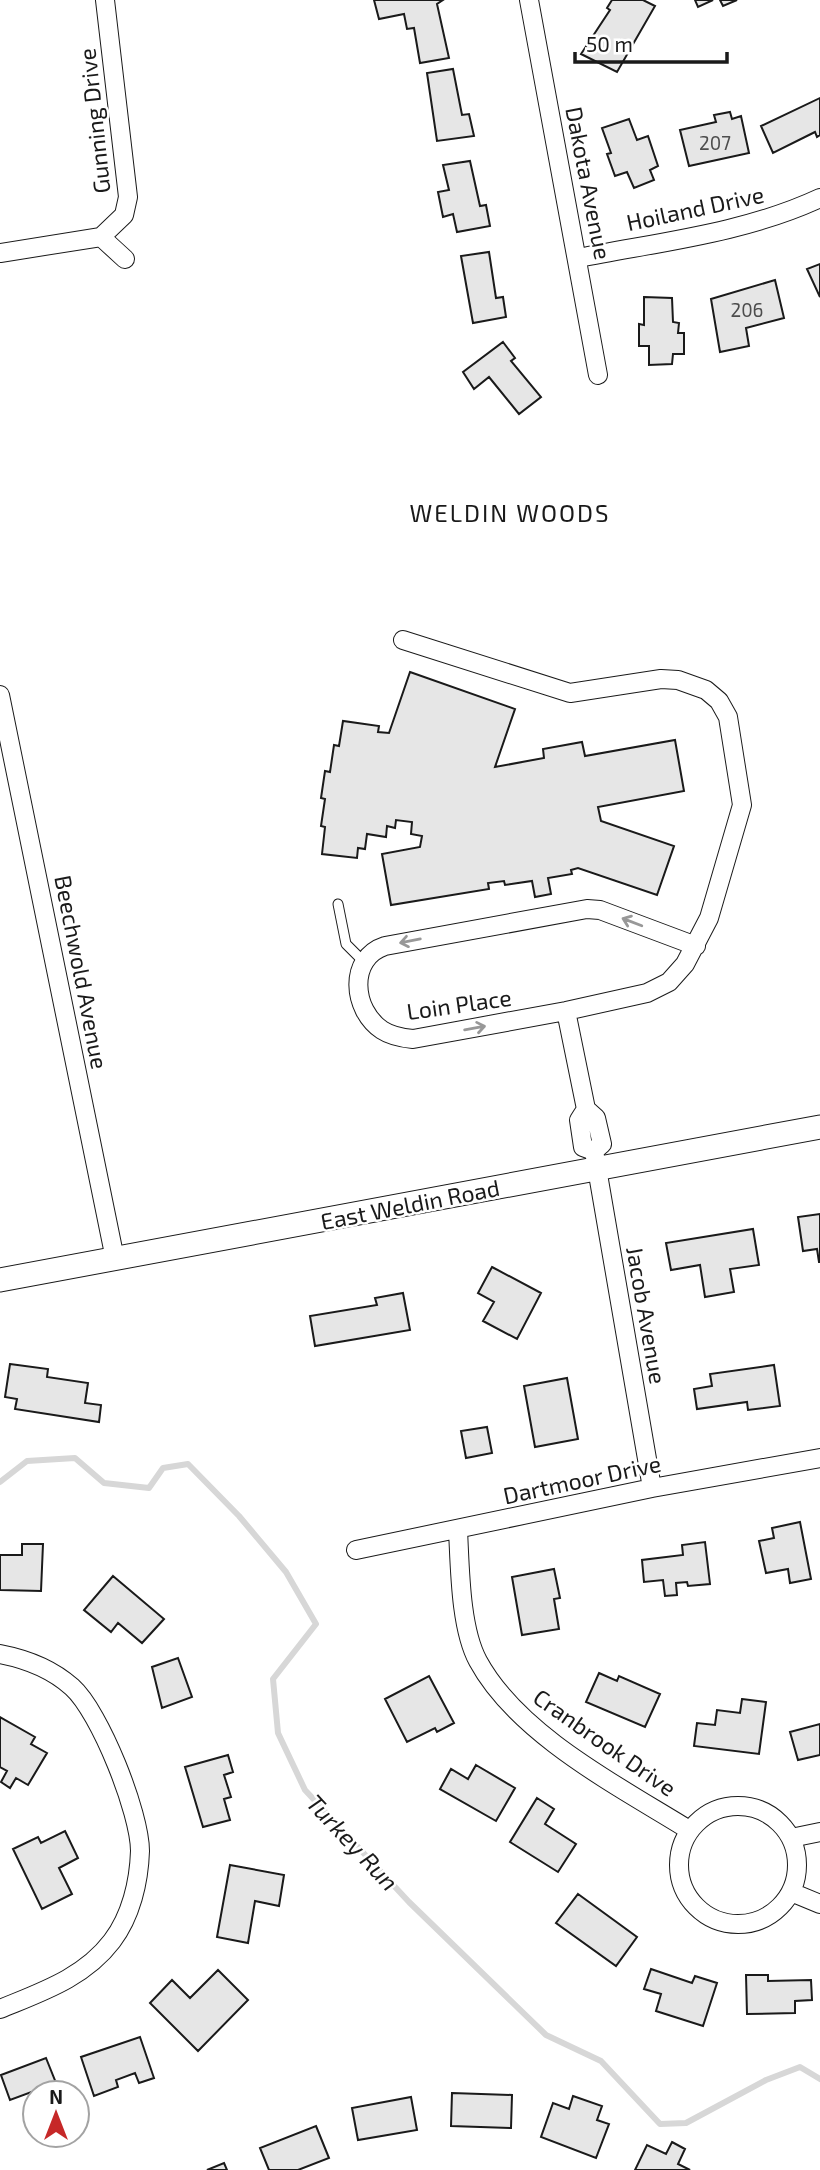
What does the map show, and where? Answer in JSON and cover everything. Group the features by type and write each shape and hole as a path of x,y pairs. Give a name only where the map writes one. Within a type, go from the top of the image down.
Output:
{"street":[{"name":"Gunning Drive","path":"101,237 124,215 128,197 105,0"},
{"name":"Dakota Avenue","path":"529,0 579,258 598,375"},
{"name":"Hoiland Drive","path":"579,258 747,224 790,212 820,198"},
{"path":"0,253 101,237 125,259"},
{"name":"Loin Place","path":"362,961 358,974 362,1004 370,1020 396,1037 413,1039 566,1012 647,993 669,982 696,946 709,918 743,805 728,717 719,701 695,685 661,679 570,693 403,640"},
{"name":"Beechwold Avenue","path":"0,695 115,1259"},
{"path":"362,961 371,951 384,946 587,909 600,910 696,946"},
{"name":"Jacob Avenue","path":"566,1012 586,1109 579,1120 583,1147 596,1160 652,1488"},
{"name":"East Weldin Road","path":"0,1280 115,1259 596,1160 820,1128"},
{"name":"Dartmoor Drive","path":"355,1550 652,1488 820,1458"},
{"name":"Cranbrook Drive","path":"458,1530 462,1604 477,1660 511,1705 556,1744 689,1830"},
{"path":"0,1654 47,1670 73,1688 88,1708 109,1745 133,1813 140,1849 137,1882 128,1912 114,1939 100,1956 64,1982 0,2009"},
{"path":"722,1807 749,1807 774,1818 791,1838 797,1871 791,1892 775,1911 750,1923 736,1924 708,1917 688,1897 678,1871 678,1857 689,1830 698,1820 722,1807"},
{"path":"791,1838 820,1832"},
{"path":"791,1892 820,1904"}],"lane":[{"path":"338,904 346,944 362,961"}],"building":[{"path":"374,0 443,0 437,4 449,58 420,63 414,28 407,29 404,14 379,19"},
{"path":"612,0 643,0 655,6 617,72 581,54 610,10 607,8"},
{"path":"695,0 713,0 698,7"},
{"path":"720,0 737,0 723,6"},
{"path":"453,69 462,115 469,114 474,136 437,141 427,73"},
{"path":"820,98 820,135 817,137 815,132 773,153 761,126"},
{"path":"730,112 732,119 741,116 749,153 689,166 680,130 716,122 714,115"},
{"path":"629,119 637,140 648,136 658,166 650,170 654,180 634,188 627,172 615,176 607,154 611,153 602,128"},
{"path":"470,161 480,206 486,205 490,226 457,232 453,214 443,217 438,192 449,190 443,165"},
{"path":"489,252 496,298 503,297 506,317 473,323 461,256"},
{"path":"820,264 820,297 807,269"},
{"path":"775,280 784,318 746,328 749,346 720,352 711,299"},
{"path":"644,297 672,298 673,322 679,323 678,333 684,333 684,354 673,354 672,364 649,365 649,346 639,346 639,324 644,325"},
{"path":"503,342 515,358 511,361 541,397 519,414 489,377 474,389 463,372"},
{"path":"410,672 515,709 495,767 544,758 543,749 582,742 585,756 675,740 684,791 598,807 601,821 674,846 657,895 578,868 571,870 572,874 548,878 551,894 535,897 532,881 505,885 504,881 488,883 489,889 391,905 382,854 420,847 422,836 411,834 412,822 396,820 395,828 387,826 386,837 367,834 365,849 358,848 357,858 322,854 325,827 321,826 325,799 321,798 325,771 330,772 334,745 339,746 343,721 379,726 378,732 389,733"},
{"path":"820,1214 819,1262 817,1249 803,1251 798,1217"},
{"path":"753,1229 759,1265 730,1269 734,1292 705,1297 700,1265 671,1270 666,1243"},
{"path":"492,1267 541,1293 517,1339 483,1321 494,1302 478,1293"},
{"path":"403,1293 410,1330 315,1346 310,1316 377,1305 375,1298"},
{"path":"10,1364 48,1369 47,1377 88,1383 85,1403 101,1405 99,1422 15,1409 17,1399 5,1397"},
{"path":"774,1365 780,1406 748,1410 747,1402 697,1409 694,1389 712,1386 710,1374"},
{"path":"567,1378 578,1439 535,1447 524,1386"},
{"path":"487,1427 492,1453 466,1458 461,1431"},
{"path":"800,1522 811,1579 790,1583 788,1569 766,1573 759,1541 774,1538 772,1528"},
{"path":"705,1542 710,1584 688,1586 687,1582 676,1583 677,1595 665,1596 663,1580 644,1582 642,1560 683,1555 682,1545"},
{"path":"22,1544 43,1544 41,1591 0,1590 0,1555 22,1555"},
{"path":"554,1569 560,1598 554,1599 559,1629 522,1635 512,1577"},
{"path":"113,1576 164,1619 142,1643 118,1623 111,1632 84,1610"},
{"path":"178,1658 192,1697 162,1708 152,1667"},
{"path":"599,1673 617,1681 619,1676 660,1694 645,1727 586,1702"},
{"path":"429,1676 454,1723 437,1732 435,1728 407,1742 385,1699"},
{"path":"742,1699 766,1702 759,1754 694,1746 697,1723 715,1725 717,1710 740,1713"},
{"path":"0,1717 35,1737 31,1744 47,1753 28,1785 16,1778 10,1788 1,1782 7,1771 0,1767"},
{"path":"820,1724 820,1755 798,1760 790,1732"},
{"path":"228,1755 233,1772 224,1775 231,1797 224,1799 230,1820 203,1827 185,1767"},
{"path":"476,1765 515,1788 496,1821 440,1789 451,1769 468,1779"},
{"path":"537,1798 554,1809 545,1824 576,1844 558,1872 510,1842"},
{"path":"65,1831 78,1858 59,1868 72,1894 42,1909 13,1849 38,1837 41,1843"},
{"path":"230,1865 284,1875 279,1906 255,1901 248,1943 217,1937"},
{"path":"578,1894 637,1937 616,1966 556,1923"},
{"path":"651,1969 692,1983 695,1976 717,1983 703,2026 656,2011 661,1994 644,1989"},
{"path":"218,1970 248,2000 198,2051 150,2003 172,1980 190,1998"},
{"path":"746,1975 768,1975 768,1981 811,1980 812,2000 795,2001 795,2013 747,2014"},
{"path":"140,2037 154,2078 139,2083 135,2073 116,2080 118,2087 94,2096 91,2079 88,2079 81,2057"},
{"path":"46,2058 54,2079 21,2079 21,2096 10,2100 1,2075"},
{"path":"452,2093 512,2095 511,2128 451,2126"},
{"path":"573,2096 602,2106 597,2120 609,2124 596,2158 541,2137 553,2103 569,2109"},
{"path":"411,2097 417,2130 358,2140 352,2108"},
{"path":"316,2126 329,2158 298,2170 269,2170 260,2148"},
{"path":"672,2142 685,2149 678,2164 690,2170 635,2170 647,2145 666,2154"},
{"path":"224,2163 227,2170 207,2170"}],"waterway":[{"name":"Turkey Run","path":"0,1482 27,1461 75,1458 104,1483 149,1488 163,1468 188,1464 239,1516 286,1572 316,1624 273,1679 278,1733 305,1790 409,1902 546,2035 601,2061 660,2124 686,2123 766,2080 800,2067 820,2079"}],"district":[{"name":"WELDIN WOODS","path":"510,512"}]}
